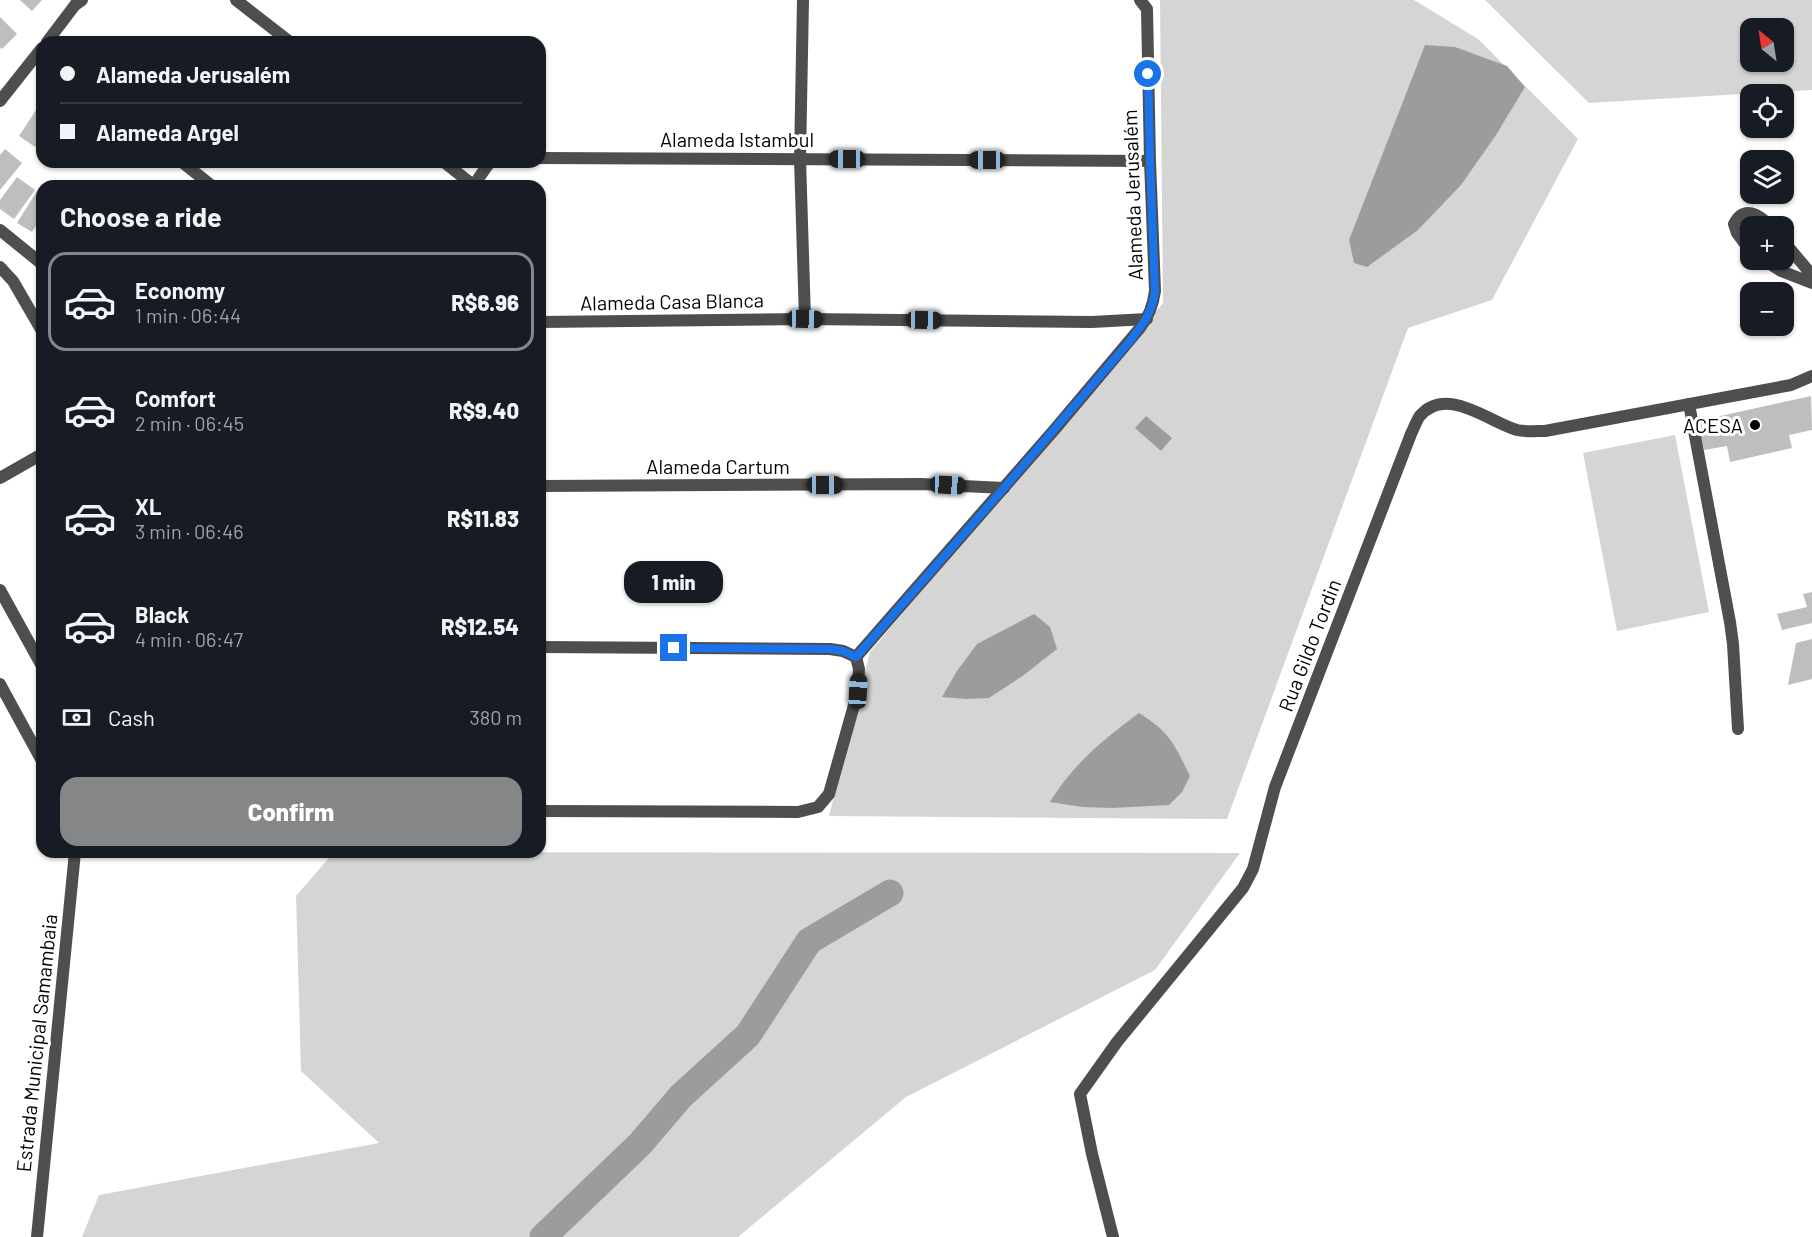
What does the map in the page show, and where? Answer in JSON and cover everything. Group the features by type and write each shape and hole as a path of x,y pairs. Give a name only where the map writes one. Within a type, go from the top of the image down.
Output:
{"street":[{"path":"52,36 75,5 82,0"},
{"path":"236,0 282,36"},
{"path":"803,0 800,159 805,319"},
{"name":"Alameda Jerusalém","path":"856,657 1125,346 1147,319 1153,307 1155,291 1147,9 1140,0"},
{"path":"0,101 36,57"},
{"name":"Alameda Istambul","path":"546,158 1150,161"},
{"path":"190,168 204,180"},
{"path":"452,168 467,180"},
{"path":"1740,237 1734,224 1738,216 1746,213 1757,216"},
{"path":"0,230 36,259"},
{"path":"1794,254 1812,275"},
{"path":"0,267 13,280 36,320"},
{"path":"1779,270 1812,283"},
{"name":"Alameda Casa Blanca","path":"546,322 805,319 1092,322 1147,319"},
{"name":"Rua Gildo Tordin","path":"1113,1237 1080,1094 1117,1042 1243,888 1253,869 1275,787 1411,434 1420,416 1432,407 1447,404 1465,407 1518,431 1545,431 1791,385 1812,376"},
{"path":"1689,404 1730,622 1738,729"},
{"path":"0,478 36,457"},
{"name":"Alameda Cartum","path":"546,486 921,484 1004,488"},
{"path":"0,590 36,655"},
{"path":"546,647 830,649 843,651 856,657 860,669 851,721 829,794 818,807 798,812 546,811"},
{"path":"0,684 36,750"},
{"name":"Estrada Municipal Samambaia","path":"37,1237 74,858"}],"shaded area":[{"path":"1160,0 1414,0 1478,39 1578,139 1492,300 1408,328 1227,819 829,816 870,652 1163,303"},
{"path":"1485,0 1812,0 1812,90 1794,91 1794,84 1740,84 1740,94 1589,103"},
{"path":"1425,45 1455,47 1507,66 1525,87 1496,135 1461,185 1418,230 1367,267 1354,263 1349,240"},
{"path":"1146,416 1172,438 1161,451 1135,428"},
{"path":"1675,435 1709,612 1617,631 1583,453"},
{"path":"1034,614 1050,627 1057,649 1024,675 989,698 942,697 957,671 977,644"},
{"path":"1139,713 1165,733 1180,755 1190,776 1182,792 1169,805 1112,808 1082,807 1050,802 1069,775 1090,753"},
{"path":"546,852 1240,853 1155,970 906,1097 738,1237 82,1237 99,1195 379,1143 301,1071 296,896 329,858 546,858"}],"building":[{"path":"20,0 42,0 32,11"},
{"path":"0,17 17,34 2,49 0,47"},
{"path":"36,110 35,147 19,136"},
{"path":"5,149 22,163 0,190 0,155"},
{"path":"17,177 35,190 14,219 0,209 0,200"},
{"path":"36,193 36,226 32,232 17,223"},
{"name":"ACESA","path":"1811,396 1812,430 1789,435 1792,448 1730,462 1727,446 1704,450 1698,421"},
{"path":"1812,592 1812,623 1782,630 1777,614 1807,607 1803,594"},
{"path":"1812,639 1812,679 1788,685 1796,643"}],"waterway":[{"path":"543,1237 640,1144 681,1096 748,1035 809,941 890,893"}],"place":[{"name":"ACESA","path":"1755,425"}],"route":[{"path":"674,648 830,649 843,651 856,657 1129,342 1147,319 1153,307 1155,291 1148,74"}]}
